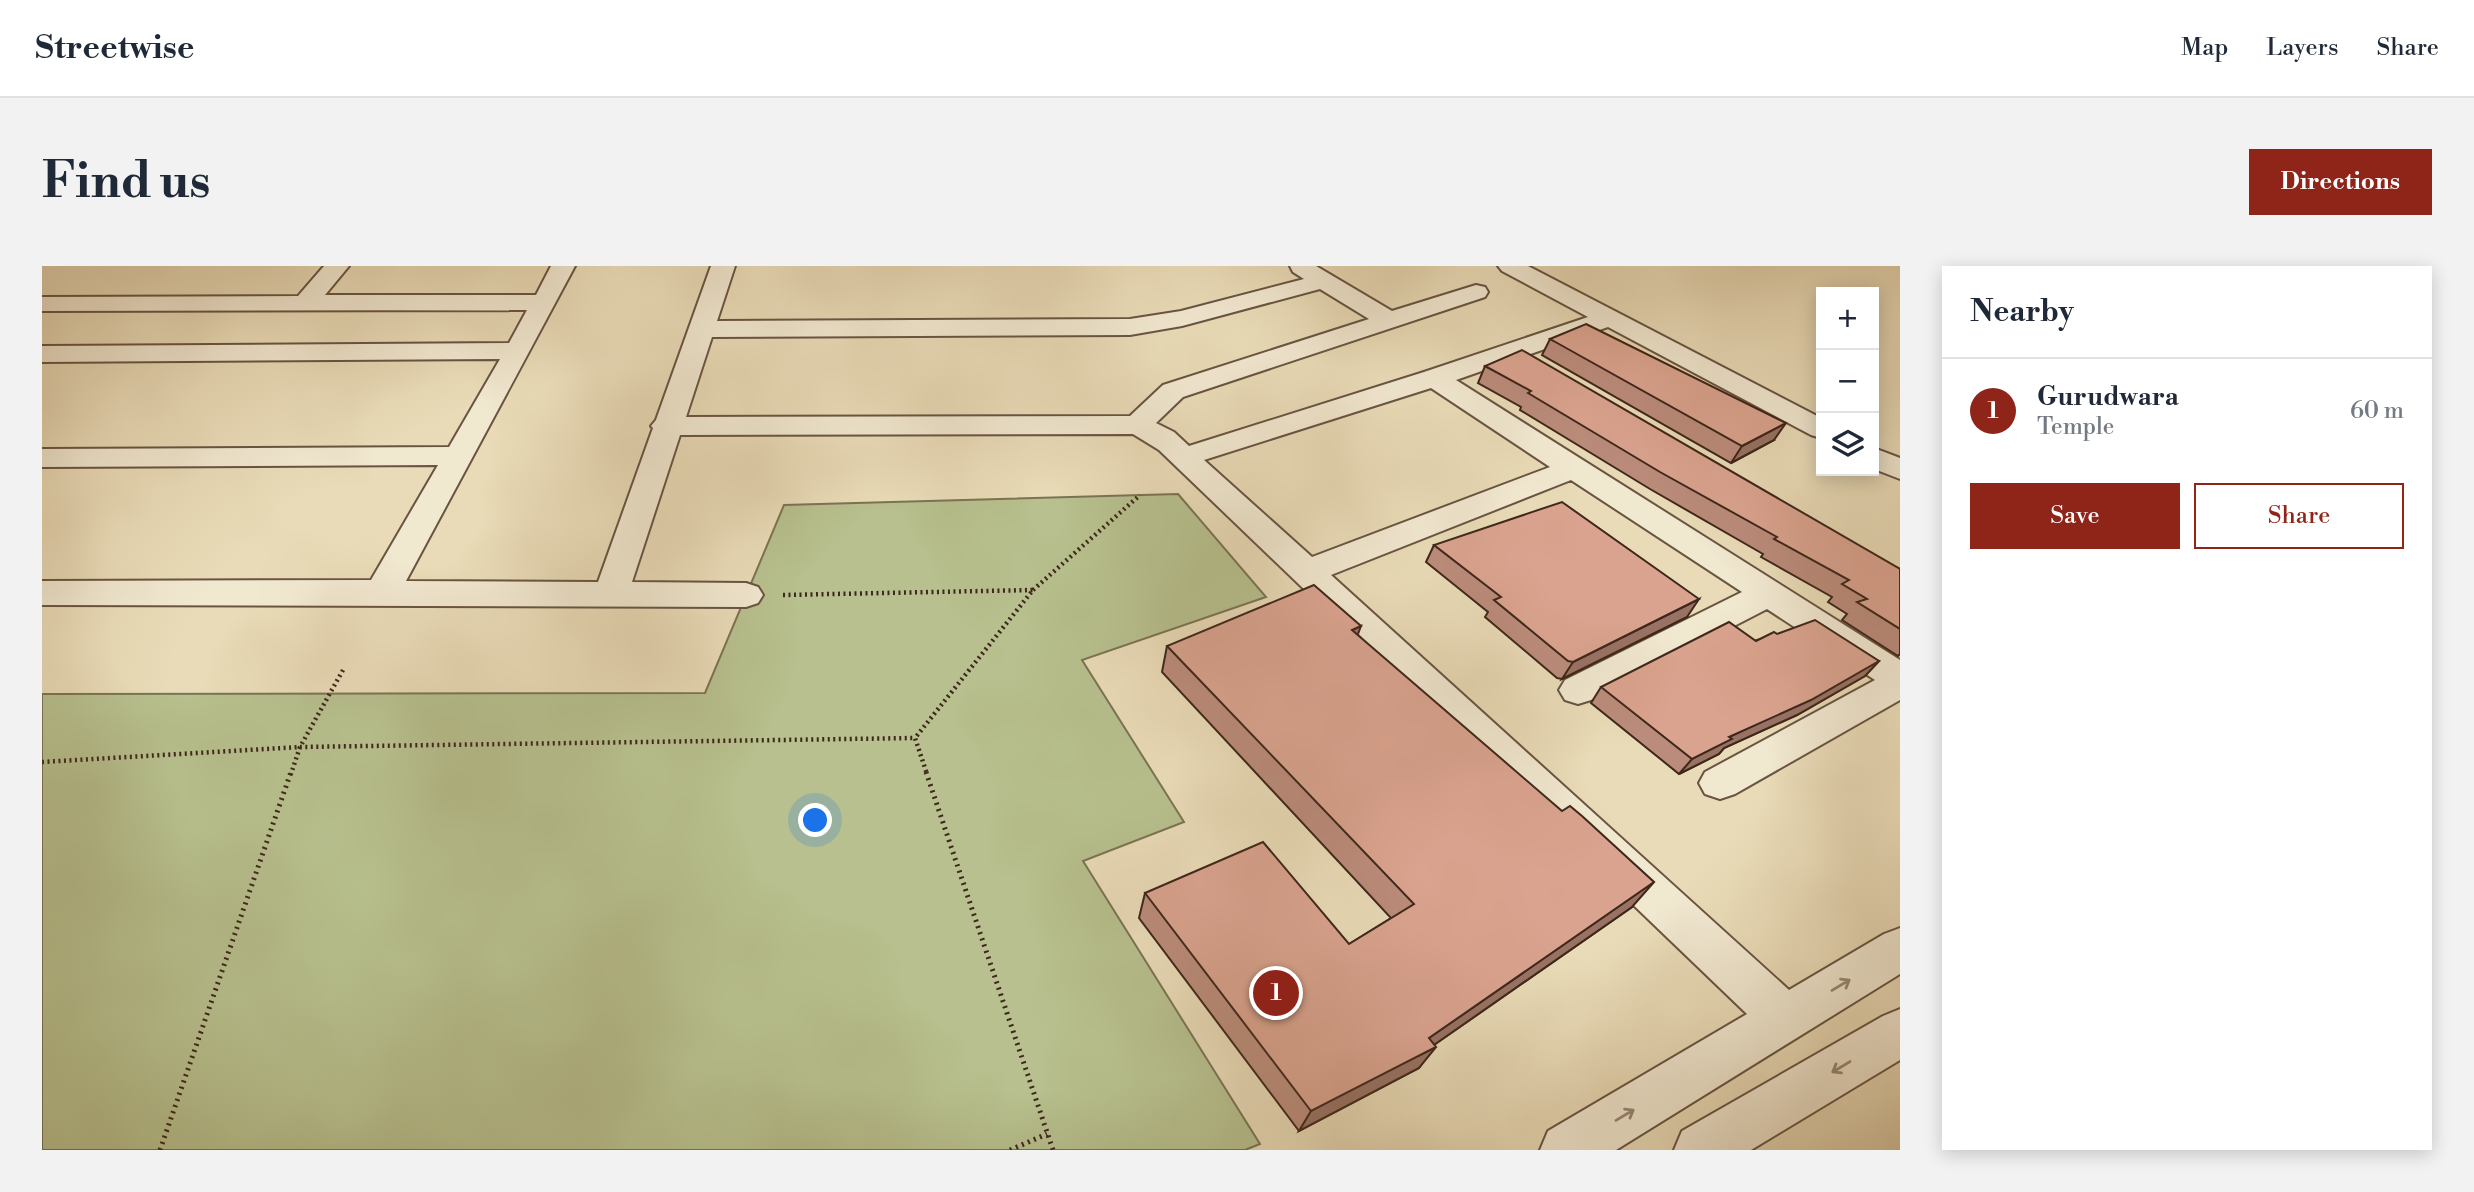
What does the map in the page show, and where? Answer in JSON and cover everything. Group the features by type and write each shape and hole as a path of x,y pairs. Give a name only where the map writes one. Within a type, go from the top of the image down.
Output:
{"street":[{"path":"306,302 337,266"},
{"path":"382,592 563,266"},
{"path":"611,594 666,426 723,266"},
{"path":"1299,266 1387,319"},
{"path":"1510,266 1816,426"},
{"path":"1545,266 1816,407"},
{"path":"701,329 1130,327 1182,318 1323,281"},
{"path":"1136,426 1174,391 1476,292"},
{"path":"42,304 542,302"},
{"path":"1183,457 1434,378 1608,319"},
{"path":"42,354 518,351"},
{"path":"1510,351 1546,371"},
{"path":"1434,378 1900,678"},
{"path":"666,426 1136,426 1162,435 1785,1018"},
{"path":"1879,440 1900,450"},
{"path":"42,458 457,456"},
{"path":"1879,460 1900,470"},
{"path":"1306,572 1572,469"},
{"path":"42,593 382,592 746,596"},
{"path":"1578,690 1767,594"},
{"path":"1720,783 1900,683"},
{"path":"1567,1150 1900,949"},
{"path":"1701,1150 1900,1033"}],"path":[{"path":"915,738 1033,590 1140,495"},
{"path":"746,596 1033,590"},
{"path":"160,1150 300,747 343,670"},
{"path":"42,762 300,747 915,738"},
{"path":"915,738 1053,1150"},
{"path":"1010,1150 1047,1134"}],"green space":[{"path":"1178,494 1266,597 1082,660 1184,822 1083,861 1260,1144 1245,1150 42,1150 42,694 705,693 784,505"}],"building":[{"path":"1586,324 1786,423 1742,446 1550,339"},
{"path":"1522,350 1900,569 1900,629 1857,602 1867,599 1842,584 1849,580 1660,472 1528,393 1531,391 1485,366"},
{"path":"1562,502 1699,599 1573,662 1568,661 1494,600 1501,597 1434,545"},
{"path":"1314,585 1361,626 1352,630 1562,811 1570,806 1582,816 1654,882 1429,1038 1436,1047 1311,1111 1145,893 1263,842 1349,944 1414,904 1167,646"},
{"path":"1815,620 1879,661 1811,700 1729,737 1732,739 1692,759 1601,687 1729,622 1756,641 1774,632 1777,634"}],"place":[{"name":"Gurudwara","path":"1276,993"}]}
